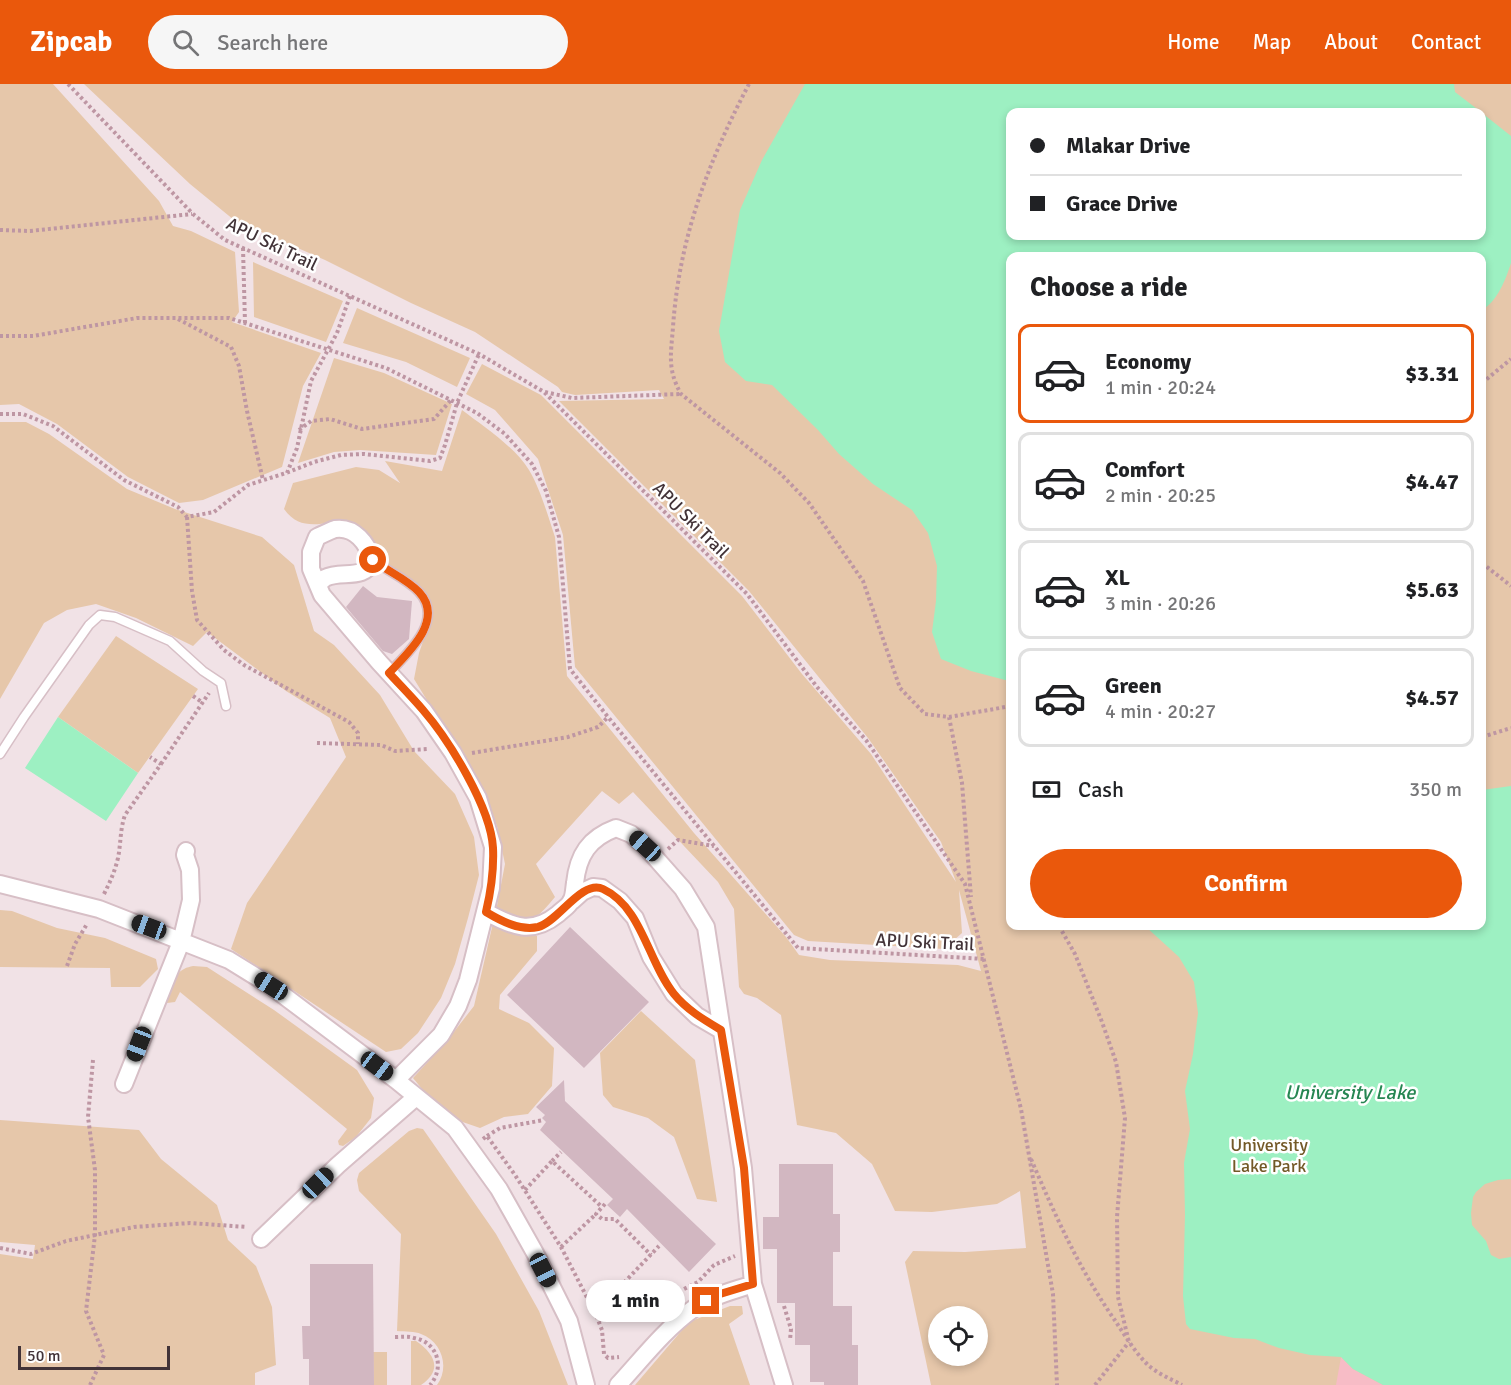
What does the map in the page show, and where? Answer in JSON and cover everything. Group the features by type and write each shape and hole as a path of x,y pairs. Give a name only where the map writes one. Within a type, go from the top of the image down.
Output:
{"street":[{"path":"318,585 325,578 365,572 373,560 364,541 352,532 336,529 316,537 311,552 311,569 318,585 326,601 424,711 454,755 478,798 493,847 491,888 486,912 468,980 458,1006 441,1035 396,1080"},
{"path":"572,901 579,863 588,844 603,833 616,828 632,834 657,859 683,889 706,927 744,1168 753,1284 784,1385"},
{"path":"124,1084 181,942 191,900 190,870 185,855 186,851"},
{"path":"0,884 99,909 229,960 271,986 396,1080 454,1128 499,1189 535,1253 569,1321 586,1385"},
{"path":"486,912 515,926 539,927 582,892 593,887 602,888 620,901 634,918 651,957 674,994 698,1016 721,1030"},
{"path":"261,1239 338,1165 416,1097"},
{"path":"618,1385 658,1340 693,1308 720,1294 753,1284"}],"lane":[{"path":"373,560 417,590 425,600 429,615 418,642 389,673"},
{"path":"0,754 89,625 100,615 115,617 170,641 203,671 221,682 226,706"}],"path":[{"name":"APU Ski Trail","path":"0,336 33,336 137,318 229,318 386,368 477,413 505,434 532,464 546,491 559,537 570,669 798,948 985,959 965,884 866,740 817,687 747,594 544,392 479,354 225,240 193,214 68,84"},
{"path":"749,84 729,121 704,181 681,260 674,312 672,379 681,394 780,472 809,503 862,581 900,688 925,714 949,717 1006,707"},
{"path":"0,231 30,231 193,214"},
{"path":"243,248 246,323"},
{"path":"286,473 297,448 311,381 337,333 350,296"},
{"path":"177,318 231,347 239,366 246,411 263,480"},
{"path":"187,518 214,512 248,485 340,455 364,454 430,461 440,458 446,445 457,403 479,354"},
{"path":"1486,380 1511,358"},
{"path":"544,392 572,398 681,394"},
{"path":"299,430 311,421 330,419 362,429 434,419 450,400"},
{"path":"0,414 23,414 53,426 124,480 178,507 187,518 192,591 197,620 224,650 244,665 349,722 358,733 358,744"},
{"path":"1486,566 1511,586"},
{"path":"67,966 79,936 99,909 113,878 119,857 125,815 210,692"},
{"path":"193,696 202,703"},
{"path":"949,717 962,783 972,909"},
{"path":"1486,736 1511,728"},
{"path":"150,756 161,764"},
{"path":"657,859 678,840 715,846"},
{"path":"1061,930 1075,954 1099,1012 1118,1073 1125,1118 1117,1217 1118,1297 1129,1342"},
{"path":"985,959 1021,1109 1053,1294 1057,1385"},
{"path":"90,1385 104,1355 87,1311 95,1235 95,1170 88,1117 93,1060"},
{"path":"470,1149 500,1128 544,1120"},
{"path":"487,1136 561,1247 602,1330 604,1354 608,1358 623,1356"},
{"path":"525,1190 561,1152"},
{"path":"1029,1153 1079,1266 1129,1342 1148,1365 1182,1385"},
{"path":"552,1161 603,1206 561,1247"},
{"path":"596,1214 602,1219 615,1220 651,1255"},
{"path":"0,1248 31,1254 66,1242 134,1227 190,1223 250,1227 261,1239"},
{"path":"595,1313 659,1246"},
{"path":"666,1307 680,1291 698,1282 714,1264 750,1253"},
{"path":"395,1336 416,1338 437,1354 439,1370 436,1379 430,1385"},
{"path":"1095,1385 1129,1342"}],"green space":[{"path":"0,84 53,84 159,201 173,226 191,231 235,252 239,312 232,322 321,353 303,386 282,467 203,500 179,503 128,477 57,424 19,404 0,405"},
{"name":"University Lake Park","path":"84,84 1511,84 1511,1385 931,1385 905,1262 913,1251 965,1252 1026,1248 1020,1191 997,1204 932,1212 895,1211 872,1164 836,1133 797,1125 781,1015 757,998 744,994 739,987 734,909 718,882 633,792 619,804 602,791 536,864 555,897 540,913 530,919 524,919 496,911 505,864 497,826 474,777 414,679 419,653 432,615 423,590 331,523 305,524 289,515 284,509 293,483 356,467 379,470 400,483 385,461 442,471 462,410 516,453 529,470 540,494 555,537 567,676 694,833 786,937 799,955 830,960 958,965 981,971 959,890 962,933 944,949 808,941 794,935 575,667 563,535 538,459 495,410 466,394 482,364 541,395 742,596 802,674 871,754 956,882 941,842 868,738 749,591 559,401 664,399 659,390 575,395 562,392 558,387 475,332 325,260 234,220 190,184"},
{"path":"253,262 343,301 326,342 254,317"},
{"path":"357,308 470,358 457,387 406,362 343,343"},
{"path":"334,358 384,373 452,404 436,455 360,450 334,452 298,463"},
{"path":"0,422 26,422 49,434 127,489 175,509 262,537 294,565 314,631 334,645 380,695 414,751 455,794 474,837 479,875 455,964 441,998 418,1033 401,1049 386,1052 231,949 247,903 346,757 330,718 286,691 207,632 193,646 136,618 96,604 67,610 44,623 0,699"},
{"path":"116,636 198,689 138,773 58,717"},
{"path":"0,910 12,911 57,928 105,938 156,959 158,969 140,987 111,987 110,968 0,967"},
{"path":"493,923 537,936 537,951 500,995 499,1009 529,1023 554,1048 552,1086 528,1114 504,1117 480,1128 454,1119 427,1095 413,1078 446,1042 474,1006"},
{"path":"193,966 207,967 274,1010 357,1070 374,1098 371,1118 356,1137 343,1146 339,1145 338,1141 347,1129 180,992 175,1002 167,1003 168,989 173,979 180,971"},
{"path":"641,1011 695,1060 717,1202 697,1199 674,1137 648,1118 613,1107 603,1095 600,1053"},
{"path":"0,1120 139,1130 161,1159 217,1205 228,1240 256,1266 272,1307 276,1365 255,1373 255,1385 0,1385 0,1254 33,1259 35,1245 0,1242"},
{"path":"417,1128 423,1129 496,1234 539,1311 568,1385 437,1385 443,1371 439,1349 421,1334 397,1331 401,1234 359,1191 357,1180 359,1173 409,1131"},
{"path":"730,1306 742,1306 743,1314 729,1324 750,1385 635,1385 689,1322"},
{"path":"411,1341 416,1341 423,1346 434,1362 432,1374 421,1385 411,1385"},
{"path":"373,1352 387,1352 387,1385 374,1385"}],"sand":[{"path":"1341,1357 1353,1369 1383,1385 1336,1385"}],"water":[{"path":"805,84 1454,84 1455,92 1476,108 1006,108 1006,240 1486,240 1486,116 1511,136 1511,263 1504,283 1492,302 1486,307 1486,252 1006,252 1006,680 971,671 941,659 932,632 937,566 928,533 912,510 873,484 839,454 772,385 746,381 725,362 719,331 740,210 762,160"},
{"path":"58,717 138,773 106,821 25,768"},
{"name":"University Lake","path":"1511,786 1511,1179 1485,1184 1473,1197 1471,1213 1472,1225 1486,1241 1491,1255 1499,1259 1511,1257 1511,1385 1383,1385 1353,1369 1341,1357 1310,1355 1279,1348 1255,1339 1234,1338 1190,1329 1186,1324 1183,1296 1184,1163 1190,1129 1185,1091 1193,1054 1198,1013 1194,982 1179,957 1149,930 1486,930 1486,789"}],"building":[{"path":"363,586 377,597 412,601 409,639 392,654 383,651 346,607"},
{"path":"570,927 649,1002 584,1068 507,995"},
{"path":"564,1080 565,1101 716,1244 689,1272 627,1209 620,1217 607,1205 613,1199 540,1130 546,1122 542,1118 545,1115 536,1107"},
{"path":"779,1164 833,1164 833,1214 840,1214 840,1252 833,1252 833,1306 852,1306 852,1345 858,1345 858,1385 824,1385 824,1382 810,1382 810,1345 795,1345 795,1303 777,1303 777,1249 763,1249 763,1217 779,1217"},
{"path":"310,1264 373,1264 374,1385 309,1385 309,1359 303,1359 302,1326 310,1326"}],"route":[{"path":"373,560 417,590 425,600 429,615 418,642 389,673 424,711 454,755 478,798 493,847 491,888 486,912 515,926 539,927 582,892 593,887 602,888 620,901 634,918 651,957 674,994 698,1016 721,1030 744,1168 753,1284 720,1294 706,1301"}]}
